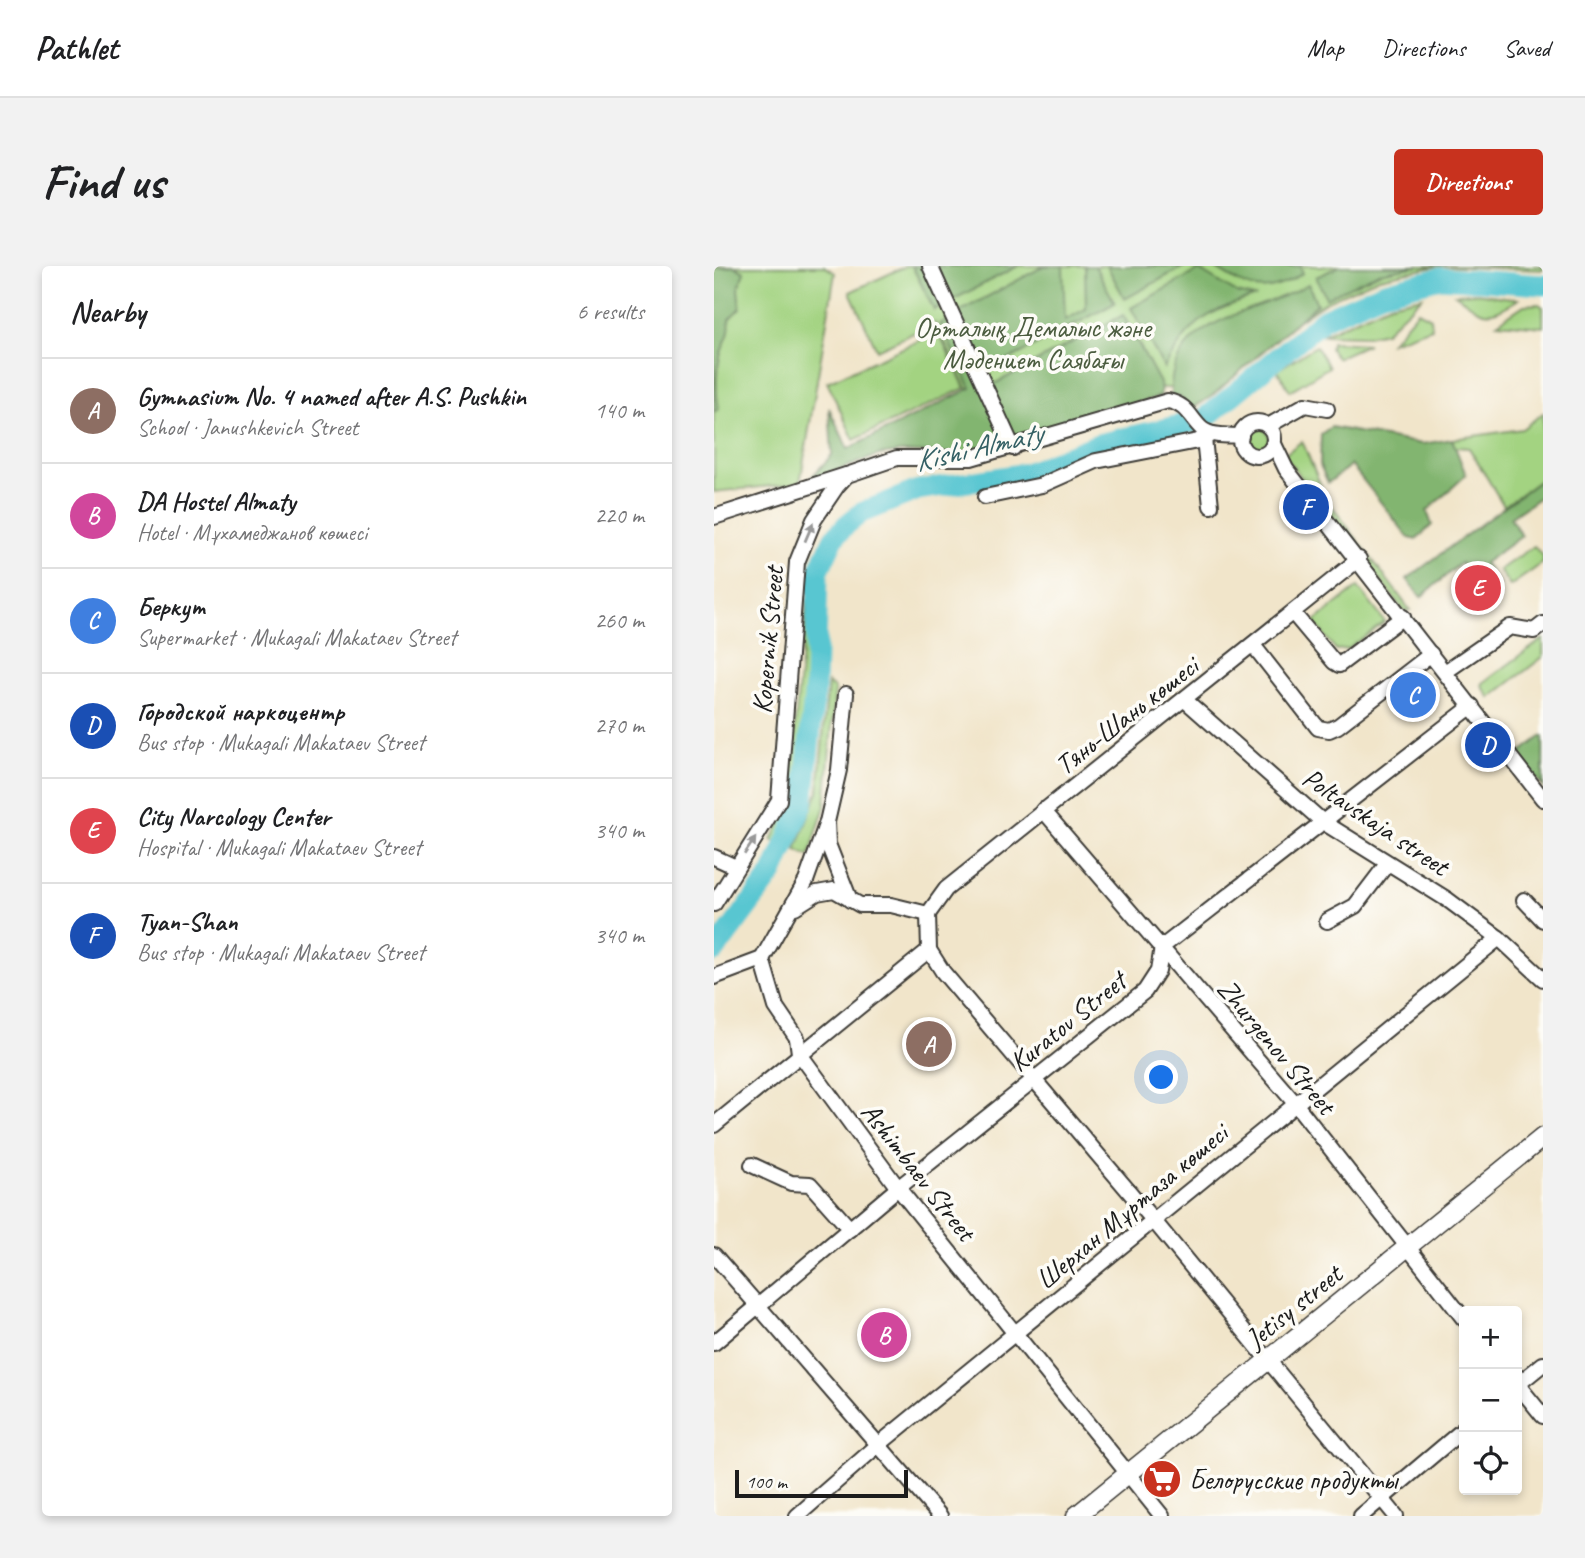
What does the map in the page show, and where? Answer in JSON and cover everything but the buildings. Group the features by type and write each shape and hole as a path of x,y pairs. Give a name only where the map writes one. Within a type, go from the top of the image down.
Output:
{"main road":[{"name":"Jetisy street","path":"1076,1516 1543,1136"}],"street":[{"path":"930,266 1013,448"},
{"path":"714,517 897,458 971,458 1168,401 1199,425 1241,436"},
{"path":"1268,426 1305,405 1327,409"},
{"path":"1262,455 1273,444 1274,438 1268,426 1262,423 1248,425 1241,436 1244,450 1250,454 1262,455 1286,469"},
{"path":"985,497 1042,485 1096,461 1199,425"},
{"path":"1199,425 1211,506"},
{"path":"1273,444 1286,469 1359,559 1543,799"},
{"name":"Kopernik Street","path":"714,904 779,800 797,562 814,520 847,475"},
{"name":"Тянь-Шань көшесі","path":"928,914 946,890 1043,810 1185,700 1359,559"},
{"path":"1293,613 1334,662 1339,664 1403,617"},
{"path":"1445,672 1510,627 1534,631 1543,624"},
{"path":"1253,645 1318,728 1329,730 1338,726 1431,654"},
{"path":"714,977 762,959 790,911 827,822 839,769 846,694"},
{"name":"Poltavskaja street","path":"1185,700 1323,822 1437,893 1499,938 1543,979"},
{"path":"1162,947 1472,706"},
{"name":"Zhurgenov Street","path":"1043,810 1294,1102 1459,1313"},
{"path":"827,822 828,845 850,900"},
{"path":"714,856 736,867"},
{"path":"1327,921 1355,906 1387,863"},
{"path":"790,911 817,893 834,890 860,905 891,905 928,914 929,950 943,972 1007,1050 1035,1078 1396,1516"},
{"path":"1524,900 1543,920"},
{"name":"Шерхан Мұртаза көшесі","path":"797,1516 877,1446 1154,1221 1294,1102 1499,938"},
{"name":"Kuratov Street","path":"714,1343 898,1188 1145,991 1158,971 1162,947"},
{"path":"714,1125 929,950"},
{"name":"Ashimbaev Street","path":"762,959 776,1007 797,1038 799,1054 898,1188 1162,1516"},
{"path":"752,1165 791,1183 810,1184 850,1229"},
{"path":"714,1255 940,1516"},
{"path":"1522,1380 1543,1364"},
{"path":"1522,1390 1543,1416"},
{"path":"1361,1516 1460,1432"}],"green space":[{"path":"714,266 824,266 835,273 800,483 714,492"},
{"path":"734,266 744,272 738,289 740,308 729,319 728,335 717,370 719,409 714,412 714,269"},
{"name":"Орталық Демалыс және Мәдениет Саябағы","path":"906,266 1439,266 1379,278 1325,302 1265,344 1178,389 1155,387 991,436 935,323 877,350 850,292"},
{"path":"912,266 923,266 942,306 934,310"},
{"path":"936,266 1018,266 953,300"},
{"path":"1044,266 1063,266 1065,320 1086,309 1085,266 1095,266 1115,303 986,372 957,313"},
{"path":"1107,266 1185,266 1125,299"},
{"path":"1212,266 1300,266 1303,273 1267,289 1247,286"},
{"path":"1340,266 1418,266 1379,273 1326,298 1316,277"},
{"path":"1439,266 1543,266 1543,270"},
{"path":"1199,270 1237,293 1254,297 1223,308 1200,321 1182,340 1164,368 1131,308"},
{"path":"1308,284 1317,304 1212,396 1193,408 1178,396 1171,396 1174,369 1184,349 1200,333 1220,321"},
{"path":"1475,293 1519,299 1499,310 1486,312 1473,307 1455,294"},
{"path":"1422,297 1385,332 1367,336 1322,335 1390,304"},
{"path":"1539,304 1543,307 1543,327 1497,323 1524,305"},
{"path":"1418,311 1431,318 1432,328 1391,342"},
{"path":"1123,315 1160,383 1161,396 975,454 902,452 879,455 808,481 832,455 829,408 848,449 971,388 940,324 951,318 983,390"},
{"path":"938,332 965,388 854,440 827,382"},
{"path":"1332,342 1368,344 1337,358 1330,348"},
{"path":"1316,346 1329,367 1290,391 1277,370"},
{"path":"1543,413 1543,478 1504,506 1469,448 1455,447 1452,439 1522,429"},
{"path":"1256,426 1265,430 1269,439 1265,448 1256,452 1247,448 1243,439 1247,430"},
{"path":"1331,427 1422,444 1452,439 1466,475 1427,511 1432,525 1416,540 1409,538 1351,465 1328,483 1320,465 1321,434"},
{"path":"1302,441 1326,498 1410,610 1404,611 1284,455"},
{"path":"1543,478 1543,495 1510,518 1522,536 1484,563 1500,586 1486,602 1461,563 1421,597 1407,579"},
{"path":"1534,546 1543,556 1543,563 1510,586 1499,570"},
{"path":"1358,587 1385,622 1348,649 1336,650 1314,622"},
{"path":"807,600 815,600 809,724 800,786 782,844 772,840 787,808"},
{"path":"1543,639 1543,657 1490,698 1482,686 1483,683"},
{"path":"828,683 835,689 825,806 809,856 796,850 818,792"},
{"path":"1542,736 1543,738 1543,787 1518,754"}],"waterway":[{"name":"Kіshі Almaty","path":"714,952 773,873 803,804 815,688 818,572 834,538 846,525 861,513 918,490 1026,473 1098,444 1203,420 1324,319 1382,293 1440,278 1543,285"}],"place":[{"name":"Tyan-Shan","path":"1306,507"},
{"name":"City Narcology Center","path":"1478,588"},
{"name":"Беркут","path":"1413,695"},
{"name":"Городской наркоцентр","path":"1488,745"},
{"name":"Gymnasium No. 4 named after A.S. Pushkin","path":"929,1044"},
{"name":"DA Hostel Almaty","path":"884,1335"},
{"name":"Белорусские продукты","path":"1162,1479"}]}
